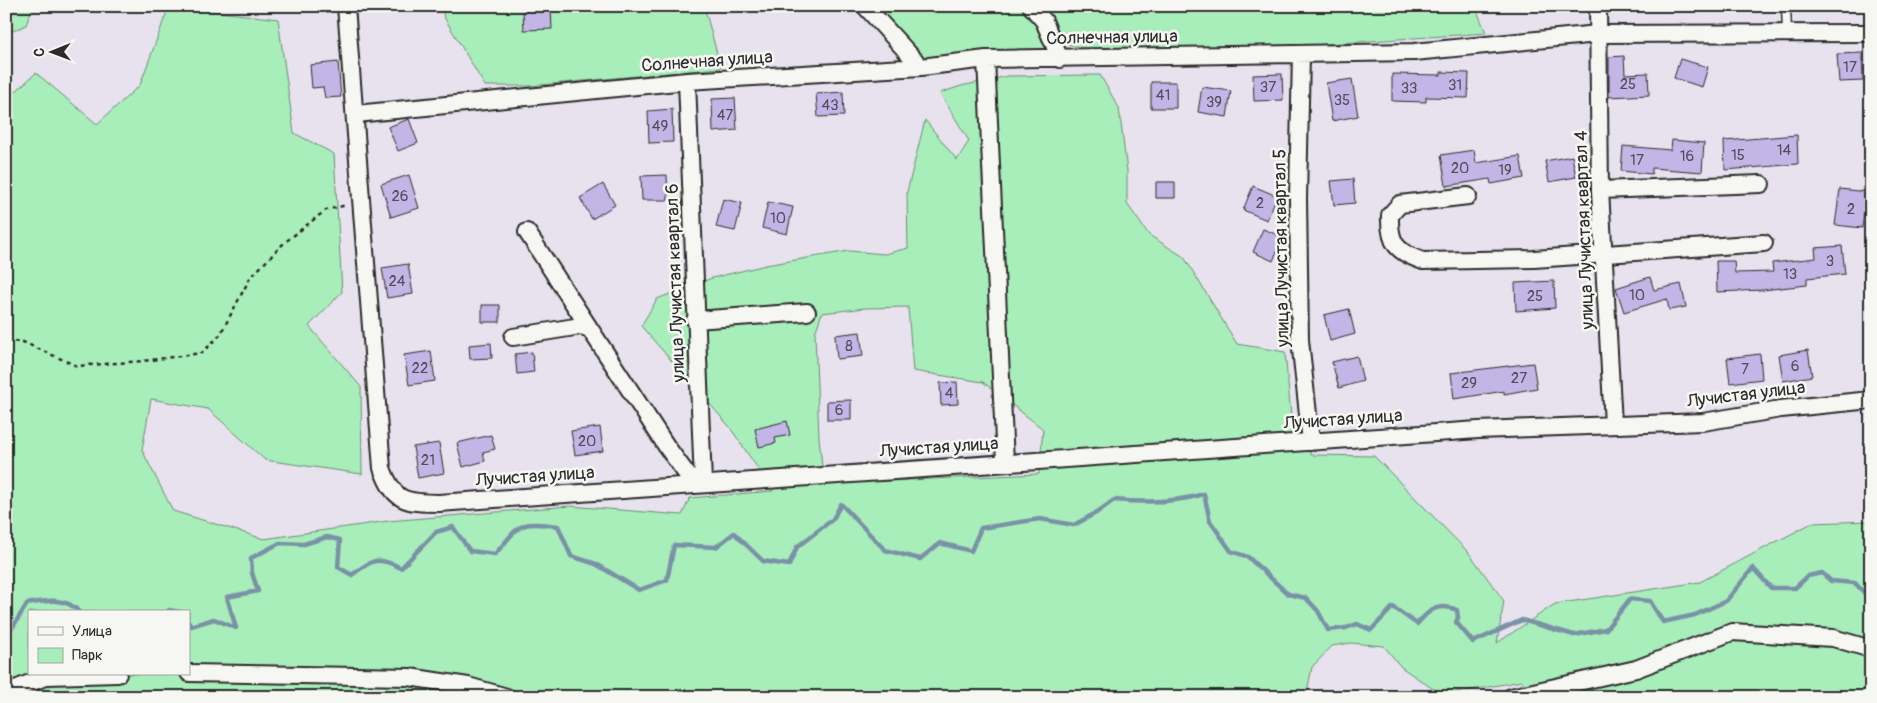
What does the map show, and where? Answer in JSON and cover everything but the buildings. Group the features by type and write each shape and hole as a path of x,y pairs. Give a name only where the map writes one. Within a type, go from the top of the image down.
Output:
{"street":[{"name":"Лучистая улица","path":"346,6 356,114 382,468 389,488 403,499 419,503 439,503 1478,430 1702,422 1781,409 1871,400"},
{"path":"865,6 921,67"},
{"path":"1031,6 1044,21 1060,59"},
{"name":"улица Лучистая квартал 4","path":"1598,6 1600,190 1612,424"},
{"name":"Солнечная улица","path":"356,114 687,82 921,67 986,59 1414,52 1598,34 1871,33"},
{"name":"улица Лучистая квартал 5","path":"1301,54 1298,199 1300,340 1311,442"},
{"path":"986,59 1005,462"},
{"name":"улица Лучистая квартал 6","path":"687,82 699,484"},
{"path":"1600,190 1761,184"},
{"path":"1468,196 1400,204 1390,215 1389,230 1395,247 1409,256 1423,260 1534,259 1764,243"},
{"path":"527,232 667,447 699,484"},
{"path":"695,320 807,312"},
{"path":"512,337 581,326 590,329"},
{"path":"1511,697 1636,669 1732,632 1833,638 1871,649"},
{"path":"190,673 409,677 468,686 507,697"},
{"path":"6,693 47,676"}],"lane":[{"path":"1786,6 1787,33"}],"path":[{"path":"6,341 23,342 76,366 143,361 202,353 220,335 250,278 284,243 326,210 362,200"}],"green space":[{"path":"6,6 33,6 26,25 6,34"},
{"path":"169,6 278,19 294,133 334,154 342,292 309,326 361,387 362,474 265,460 208,409 151,399 142,450 173,511 264,539 388,521 570,506 682,515 690,498 773,491 729,426 641,326 657,299 712,278 766,265 849,251 885,254 908,248 907,192 925,120 957,160 969,141 940,93 961,86 1008,76 1100,75 1119,108 1127,171 1127,204 1149,235 1184,257 1237,344 1285,352 1291,416 1311,455 1374,456 1469,553 1504,601 1497,643 1555,604 1700,582 1812,523 1871,521 1871,697 1533,697 1522,681 1442,695 1401,667 1384,646 1351,643 1332,646 1312,667 1306,697 6,697 6,100 36,73 97,124 140,85","holes":["908,307 913,371 983,382 1043,429 1039,474 824,484 819,438 815,333 822,313 866,308"]},
{"path":"441,6 704,6 721,68 530,86 485,86 444,17"},
{"path":"874,6 1475,6 1486,33 1312,45 1094,51 1064,43 1052,54 921,60"}],"waterway":[{"path":"190,624 191,626 214,619 236,628 227,597 258,591 252,573 251,558 280,543 304,544 327,537 340,540 338,567 352,575 365,565 375,561 386,562 401,568 436,532 453,527 470,551 495,554 521,527 545,524 558,526 571,556 596,564 639,590 667,580 674,545 716,547 734,533 763,561 789,565 797,547 833,519 841,504 885,550 920,559 940,543 971,551 981,528 1040,519 1074,525 1114,500 1159,501 1182,499 1204,494 1210,521 1231,551 1248,557 1288,594 1306,598 1318,611 1328,630 1346,628 1357,624 1371,630 1393,607 1417,624 1430,611 1444,607 1457,610 1458,618 1456,622 1473,642 1522,620 1574,635 1606,629 1630,599 1650,601 1663,622 1695,615 1726,601 1753,568 1771,588 1795,588 1808,576 1822,573 1831,581 1855,583 1871,600"},
{"path":"6,634 9,633 27,604 55,601 68,604 77,610"}]}
